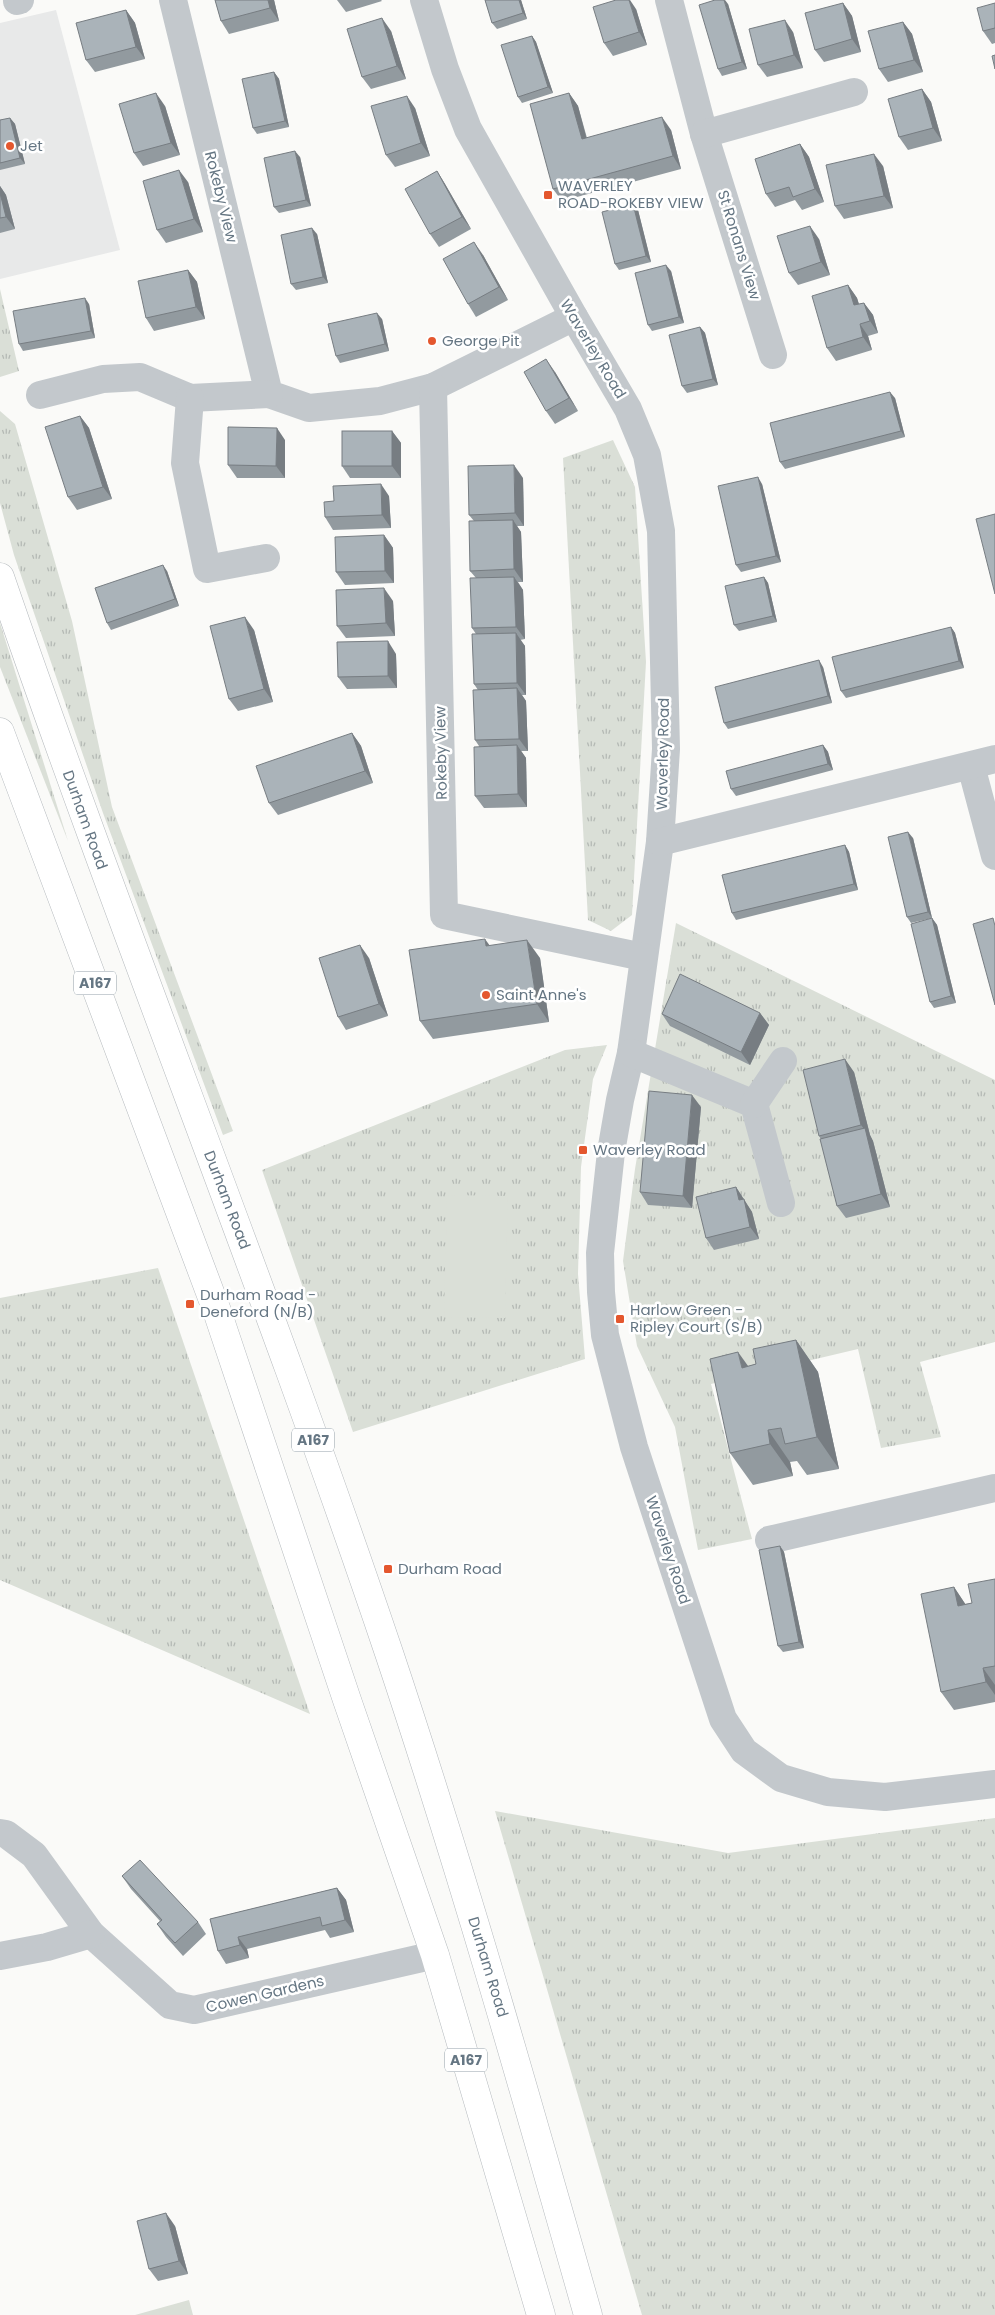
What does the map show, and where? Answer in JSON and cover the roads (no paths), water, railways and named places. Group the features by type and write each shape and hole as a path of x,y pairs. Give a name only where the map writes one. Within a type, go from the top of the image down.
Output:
{"main road":[{"name":"Durham Road","path":"0,577 64,763 257,1277 389,1653 505,2020 588,2315"},
{"name":"A167","path":"0,732 217,1311 434,1955 541,2315"},
{"path":"0,777 53,877"}],"street":[{"name":"Rokeby View","path":"173,0 269,394"},
{"name":"Waverley Road","path":"424,0 445,69 468,129 574,317 628,408 647,456 661,531 666,749 660,842 631,1054 620,1100 611,1152 600,1253 602,1317 634,1447 723,1719 744,1751 781,1778 828,1792 885,1797 995,1784"},
{"name":"St Ronans View","path":"669,0 704,134 773,355"},
{"path":"704,134 854,92"},
{"path":"40,395 102,380 140,377 190,398 269,394 309,408 380,401 434,387 574,317"},
{"name":"Rokeby View","path":"434,387 444,916 643,957"},
{"path":"190,398 185,462 207,569 266,558"},
{"path":"660,842 983,762 995,856"},
{"path":"631,1054 754,1104"},
{"path":"781,1203 754,1104 783,1061"},
{"path":"769,1540 995,1488"},
{"name":"Cowen Gardens","path":"0,1833 6,1834 34,1855 91,1934 170,2005 194,2010 434,1955"},
{"path":"0,1956 47,1947 91,1934"}],"place":[{"name":"Jet","path":"10,146"},
{"name":"WAVERLEY ROAD-ROKEBY VIEW","path":"548,195"},
{"name":"George Pit","path":"432,341"},
{"name":"Saint Anne's","path":"486,995"},
{"name":"Waverley Road","path":"583,1150"},
{"name":"Durham Road - Deneford (N/B)","path":"190,1304"},
{"name":"Harlow Green - Ripley Court (S/B)","path":"620,1319"},
{"name":"Durham Road","path":"388,1569"}]}
